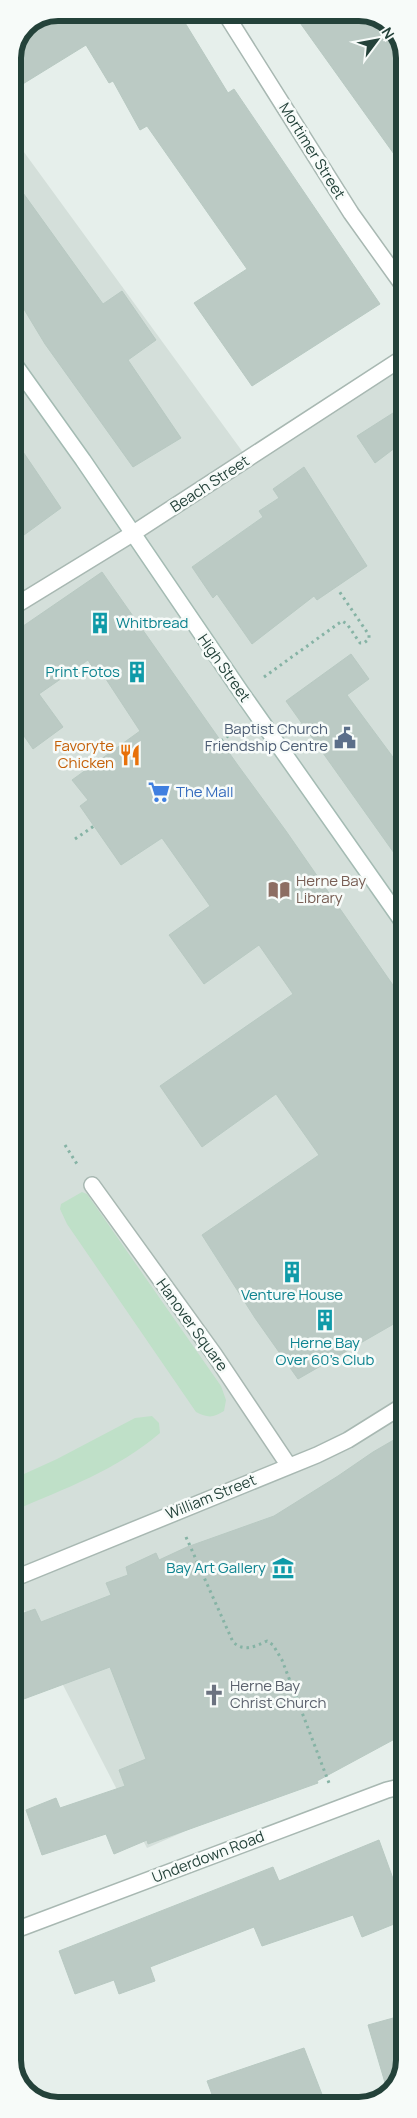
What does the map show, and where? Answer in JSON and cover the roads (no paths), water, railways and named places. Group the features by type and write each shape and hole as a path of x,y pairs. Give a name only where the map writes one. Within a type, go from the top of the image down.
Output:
{"street":[{"name":"Mortimer Street","path":"230,21 351,213 395,275"},
{"name":"Beach Street","path":"21,602 132,534 395,363"},
{"name":"High Street","path":"21,373 395,912"},
{"name":"Hanover Square","path":"92,1185 214,1354 289,1466"},
{"name":"William Street","path":"22,1575 348,1440 396,1410"},
{"name":"Underdown Road","path":"22,1928 396,1788"}],"place":[{"name":"Whitbread","path":"100,623"},
{"name":"Print Fotos","path":"137,672"},
{"name":"Baptist Church Friendship Centre","path":"345,738"},
{"name":"Favoryte Chicken","path":"130,755"},
{"name":"The Mall","path":"159,792"},
{"name":"Herne Bay Library","path":"279,890"},
{"name":"Venture House","path":"292,1272"},
{"name":"Herne Bay Over 60's Club","path":"325,1320"},
{"name":"Bay Art Gallery","path":"283,1568"},
{"name":"Herne Bay Christ Church","path":"214,1695"}]}
